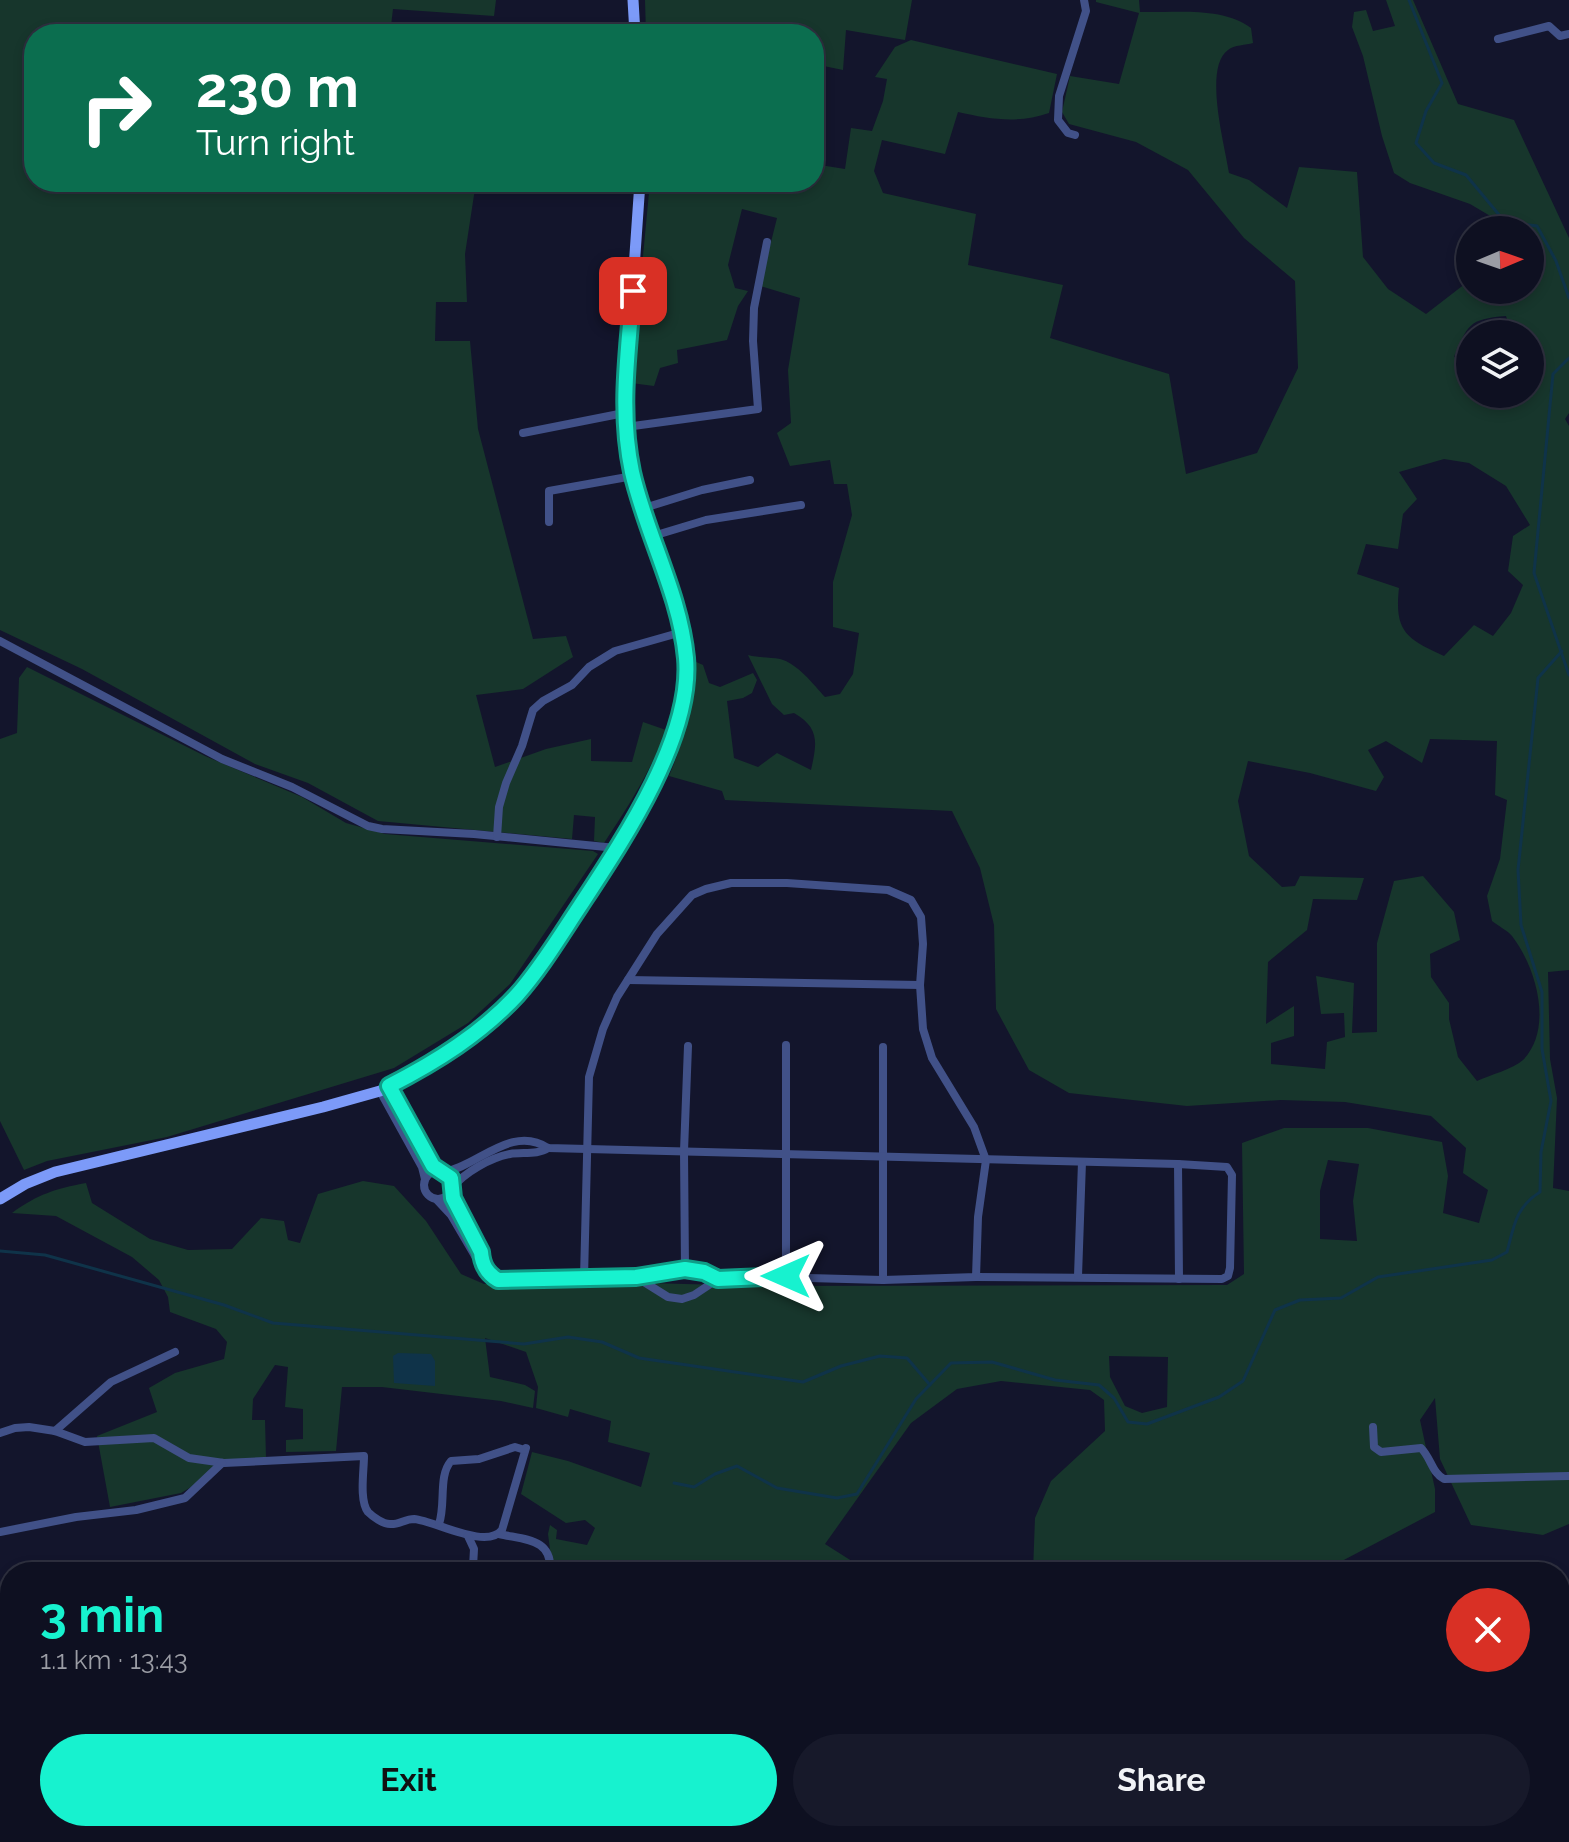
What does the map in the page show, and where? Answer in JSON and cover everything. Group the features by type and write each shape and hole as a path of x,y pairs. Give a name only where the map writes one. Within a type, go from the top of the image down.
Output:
{"street":[{"path":"633,0 634,24"},
{"path":"1075,135 1068,133 1058,120 1059,96 1086,11 1084,0"},
{"path":"1498,39 1549,26 1560,36 1569,34"},
{"path":"0,1199 25,1184 82,1165 323,1107 384,1088 474,1035 516,996 557,941 650,789 680,718 687,674 682,632 633,476 624,413 639,192"},
{"path":"626,427 758,409 754,319 767,242"},
{"path":"523,433 624,413"},
{"path":"549,522 549,491 633,476"},
{"path":"644,508 702,490 750,480"},
{"path":"653,536 706,520 801,505"},
{"path":"497,837 499,807 533,710 572,685 589,667 615,651 682,632"},
{"path":"0,641 222,759 292,787 368,826 616,848"},
{"path":"584,1278 589,1077 603,1029 628,980 657,934 692,895 731,883 787,883 888,890 911,900 921,917 923,1029 932,1058 974,1127 986,1160 978,1217 976,1277"},
{"path":"628,980 920,985"},
{"path":"786,1045 786,1276"},
{"path":"685,1269 684,1151 688,1046"},
{"path":"883,1047 883,1280"},
{"path":"384,1088 426,1155 451,1178 452,1190 481,1252 481,1261"},
{"path":"384,1088 422,1167 426,1193 451,1215 475,1256 498,1280 636,1277 685,1269 704,1272 718,1279 786,1276 883,1280 1078,1276 1222,1279 1228,1276 1230,1268 1232,1178 1227,1167 548,1148 542,1152 487,1157 456,1169 431,1173 425,1179"},
{"path":"437,1200 445,1198 462,1178 487,1157"},
{"path":"1078,1276 1082,1162"},
{"path":"1178,1164 1179,1279"},
{"path":"636,1277 668,1297 682,1299 718,1279"},
{"path":"55,1431 111,1382 175,1352"},
{"path":"1373,1427 1374,1447 1381,1452 1421,1448 1428,1455 1435,1472 1444,1479 1569,1476"},
{"path":"0,1433 15,1428 55,1431 85,1442 154,1438 189,1458 222,1463 364,1456 364,1503 368,1511 389,1524 414,1519 439,1524 468,1536 494,1537 499,1534 526,1449 515,1447 479,1459 451,1461 444,1469 443,1511 439,1524"},
{"path":"0,1532 76,1517 136,1510 185,1498 222,1463"},
{"path":"499,1534 543,1546 549,1562"},
{"path":"468,1536 474,1549 473,1562"}],"green space":[{"path":"0,0 496,0 494,16 393,9 391,24 24,24 24,192 474,192 465,254 467,302 436,302 435,341 470,341 478,429 533,639 566,636 573,657 523,689 476,695 495,767 546,749 591,739 591,761 632,762 643,722 666,730 646,774 604,843 594,841 595,817 574,815 572,839 378,821 308,783 255,764 82,669 0,630"},
{"path":"645,0 912,0 905,40 846,30 843,70 824,66 824,24 646,24"},
{"path":"1096,0 1139,0 1140,12 1212,14 1239,21 1251,28 1253,43 1228,50 1221,59 1217,73 1218,108 1229,173 1249,180 1287,208 1299,167 1357,172 1363,257 1388,289 1426,314 1456,291 1456,304 1544,304 1544,216 1490,216 1470,204 1410,183 1394,173 1363,56 1352,27 1354,12 1366,10 1373,31 1395,26 1386,0 1413,0 1458,104 1514,120 1569,238 1569,413 1565,419 1569,426 1569,970 1548,972 1550,1059 1557,1098 1553,1188 1569,1191 1569,1524 1543,1535 1471,1525 1440,1459 1435,1398 1420,1420 1435,1489 1435,1512 1340,1562 1033,1562 1035,1518 1051,1481 1105,1431 1104,1400 1090,1390 1001,1381 957,1389 911,1423 825,1544 853,1562 552,1562 548,1534 550,1525 557,1530 556,1539 587,1545 595,1528 585,1520 566,1523 521,1494 532,1452 568,1461 641,1487 650,1453 608,1442 611,1421 570,1409 568,1417 536,1408 538,1387 526,1352 485,1338 490,1377 525,1385 535,1391 533,1408 501,1401 382,1387 342,1387 336,1451 286,1452 286,1440 303,1439 303,1409 285,1407 288,1367 275,1365 253,1399 252,1420 265,1420 266,1458 225,1460 201,1481 181,1493 110,1507 97,1436 157,1412 149,1388 175,1373 224,1359 227,1342 216,1329 170,1312 168,1297 159,1280 132,1257 56,1216 12,1213 39,1197 75,1185 86,1183 92,1203 150,1239 188,1250 232,1249 261,1218 284,1221 288,1240 300,1243 318,1194 363,1181 394,1186 426,1221 461,1274 484,1284 1227,1285 1244,1274 1242,1143 1284,1128 1368,1128 1442,1142 1448,1176 1443,1213 1479,1223 1488,1190 1463,1173 1466,1148 1431,1116 1345,1102 1281,1100 1187,1106 1069,1093 1029,1070 996,1009 994,925 980,868 952,811 725,800 722,791 669,776 687,720 694,661 703,665 709,683 720,687 753,673 757,680 752,693 727,701 734,758 758,767 777,753 811,770 815,752 812,731 794,713 784,715 772,704 748,655 786,661 805,675 825,697 840,694 853,674 859,633 833,627 833,582 852,515 847,484 834,484 830,460 790,466 777,433 791,423 788,370 800,298 760,286 777,218 742,209 728,265 735,288 748,291 738,306 727,340 677,350 678,363 660,368 654,386 631,383 649,192 824,192 824,166 845,169 851,128 872,131 887,79 875,77 895,47 911,40 1057,74 1049,113 1004,119 958,112 945,154 882,140 874,171 883,193 976,214 968,265 1063,285 1050,338 1169,374 1186,474 1257,453 1298,368 1295,281 1244,238 1188,170 1136,142 1069,124 1062,112 1070,76 1119,84 1139,13","holes":["1444,459 1469,463 1506,486 1530,525 1513,536 1508,571 1523,585 1511,613 1493,636 1474,625 1444,656 1412,639 1406,632 1399,615 1399,588 1357,574 1366,544 1398,549 1403,514 1417,499 1399,472","1430,739 1497,741 1495,795 1507,800 1500,859 1487,896 1492,921 1508,932 1521,949 1538,998 1538,1031 1523,1060 1477,1081 1458,1057 1449,1019 1449,1003 1431,977 1430,954 1460,940 1454,912 1423,876 1394,881 1377,943 1377,1032 1352,1033 1354,983 1316,976 1321,1014 1344,1013 1345,1037 1327,1042 1325,1069 1271,1064 1271,1043 1294,1036 1294,1006 1266,1024 1268,962 1307,930 1313,899 1357,900 1364,878 1300,876 1295,886 1282,887 1249,856 1238,801 1248,761 1310,773 1376,791 1384,777 1368,750 1386,741 1422,763","1328,1160 1359,1164 1353,1201 1357,1241 1320,1239 1320,1191","1109,1356 1168,1357 1167,1407 1142,1413 1125,1406 1110,1377"]},
{"path":"27,667 205,756 302,797 346,823 385,834 593,851 598,854 510,984 468,1023 394,1068 167,1137 47,1161 24,1170 0,1121 0,739 17,733 19,678"}],"water":[{"path":"398,1353 431,1354 435,1361 435,1386 394,1383 393,1356"}],"waterway":[{"path":"1409,0 1442,83 1426,111 1416,143 1434,163 1466,175 1505,222 1537,226 1556,261 1569,298"},
{"path":"1569,358 1553,374 1534,573 1569,675"},
{"path":"674,1483 694,1487 715,1474 737,1466 777,1488 837,1498 857,1494 916,1399 951,1363 992,1362 1055,1380 1099,1385 1114,1398 1128,1422 1147,1424 1219,1397 1243,1381 1275,1310 1300,1300 1341,1298 1378,1277 1492,1260 1507,1252 1521,1210 1540,1192 1541,1152 1551,1101 1542,1049 1542,992 1521,925 1518,870 1538,678 1562,651"},
{"path":"0,1251 45,1255 224,1305 273,1323 524,1344 568,1337 602,1342 639,1358 803,1382 841,1366 880,1356 907,1358 930,1385"}],"route":[{"path":"633,291 624,413 633,476 682,632 687,674 680,718 650,789 591,890 536,972 516,996 474,1035 389,1086 433,1166 451,1178 453,1198 481,1252 481,1261 492,1277 498,1280 636,1277 685,1269 704,1272 718,1279 786,1276"}]}
